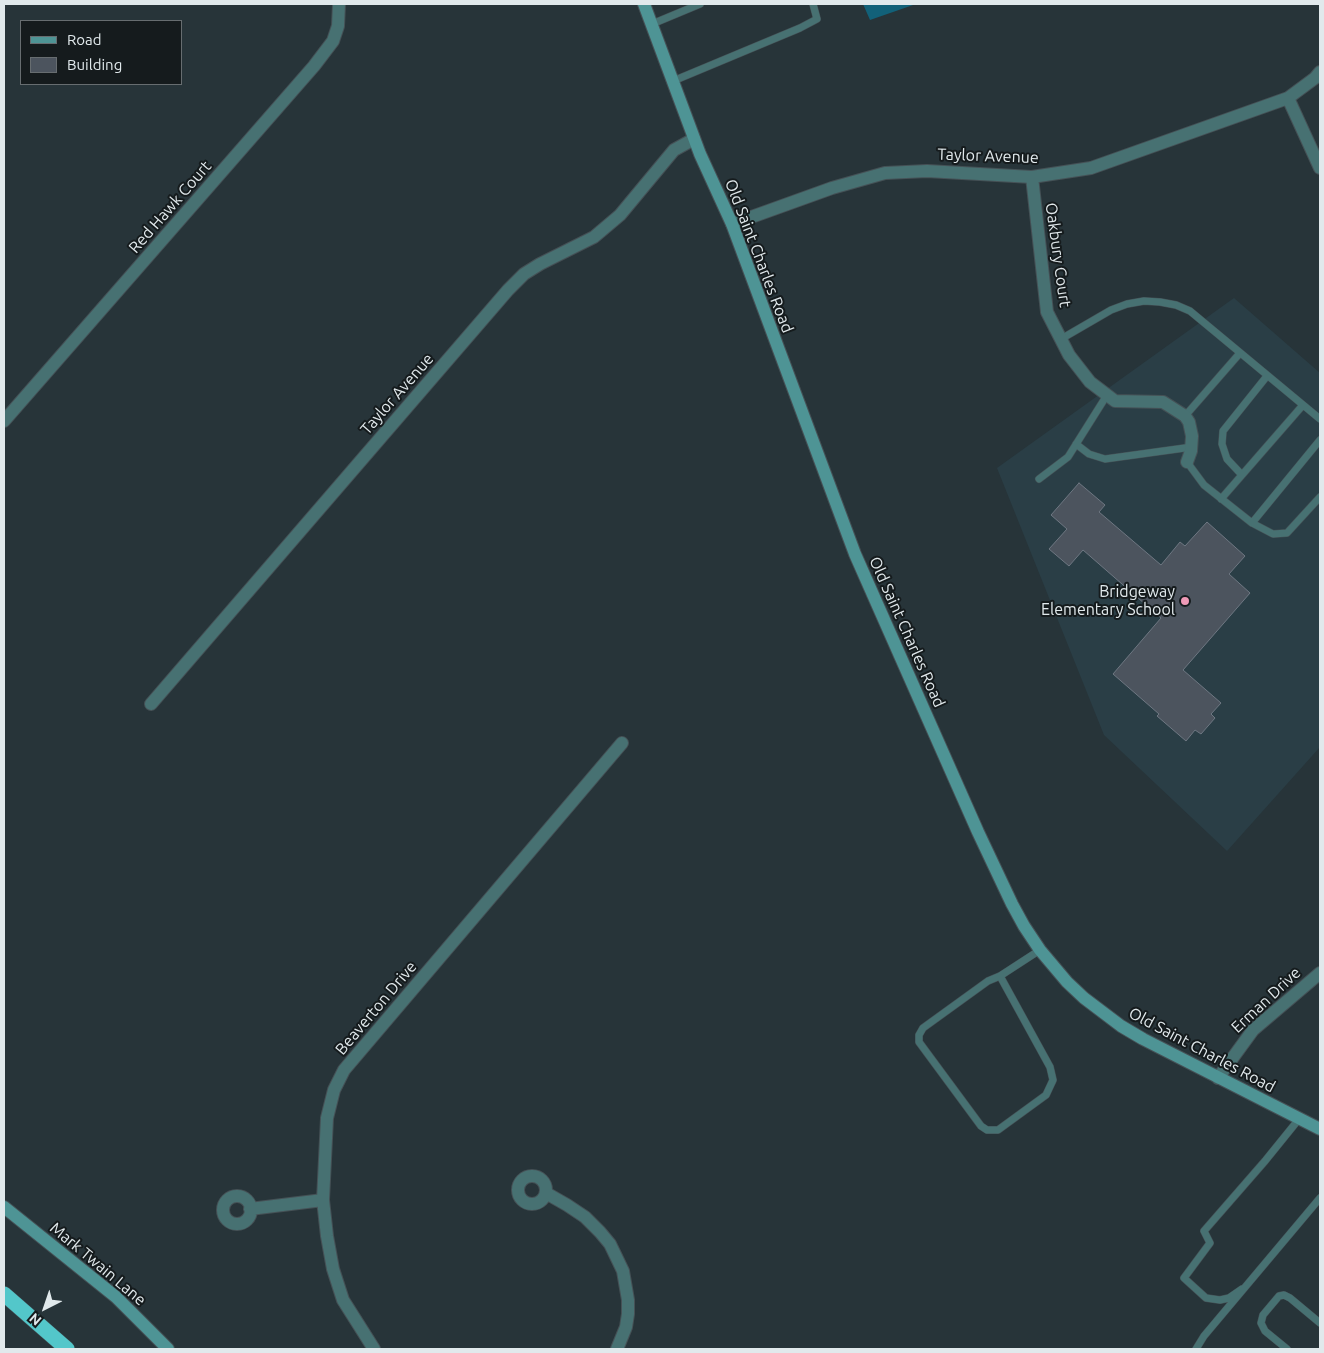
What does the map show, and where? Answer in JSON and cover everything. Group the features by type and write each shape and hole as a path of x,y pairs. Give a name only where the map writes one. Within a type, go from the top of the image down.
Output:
{"highway":[{"path":"4,1294 67,1349"}],"street":[{"name":"Red Hawk Court","path":"4,421 314,66 334,41 338,26 339,4"},
{"name":"Old Saint Charles Road","path":"644,4 694,139 732,224 855,554 1012,904 1024,926 1040,950 1068,982 1084,998 1121,1026 1320,1130"},
{"name":"Taylor Avenue","path":"732,224 832,188 885,173 927,170 1032,177 1091,168 1288,98 1315,78 1320,72"},
{"path":"1288,98 1320,168"},
{"name":"Taylor Avenue","path":"151,704 508,290 524,274 540,264 594,237 620,215 674,150 694,139"},
{"name":"Oakbury Court","path":"1032,177 1047,312 1069,355 1090,382 1115,401 1163,402 1185,416"},
{"path":"1185,416 1189,422 1192,436 1192,447 1187,462"},
{"name":"Beaverton Drive","path":"374,1349 343,1300 333,1269 327,1236 323,1200 327,1118 334,1090 344,1070 622,743"},
{"name":"Erman Drive","path":"1218,1078 1253,1030 1320,973"},
{"path":"546,1193 573,1209 600,1232 610,1244 623,1271 628,1300 628,1314 626,1327 617,1349"},
{"path":"250,1209 323,1200"},
{"name":"Mark Twain Lane","path":"4,1208 116,1297 168,1349"}],"lane":[{"path":"652,24 700,4"},
{"path":"673,81 800,28 817,19 813,4"},
{"path":"1061,339 1119,307 1144,301 1176,305 1190,311 1320,419"},
{"path":"1185,416 1240,353"},
{"path":"1242,474 1226,459 1222,444 1223,431 1267,376"},
{"path":"1039,480 1068,457 1107,396"},
{"path":"1221,499 1303,405"},
{"path":"1252,523 1320,440"},
{"path":"1076,444 1089,454 1105,459 1192,447"},
{"path":"1187,462 1204,485 1252,523 1272,534 1287,533 1320,497"},
{"path":"1000,976 1050,1067 1053,1080 1046,1095 998,1130 987,1130 981,1126 919,1042 919,1035 923,1028 988,981 1000,976 1040,950"},
{"path":"1242,1290 1229,1298 1220,1300 1206,1298 1184,1278 1210,1244 1204,1231 1299,1119"},
{"path":"1196,1349 1204,1336 1320,1198"},
{"path":"1286,1349 1265,1331 1261,1323 1263,1315 1279,1296 1287,1296 1320,1323"}],"shaded area":[{"path":"863,4 916,4 870,20"},
{"name":"Bridgeway Elementary School","path":"1234,298 1320,373 1320,747 1227,851 1104,735 997,468"}],"building":[{"path":"1079,483 1105,505 1099,512 1161,565 1180,542 1185,546 1207,522 1245,556 1229,574 1250,593 1183,670 1221,703 1211,714 1215,718 1201,734 1195,730 1186,741 1157,716 1159,714 1113,674 1161,618 1083,550 1069,566 1049,549 1067,529 1051,515"}],"place":[{"name":"Bridgeway Elementary School","path":"1185,601"}]}
